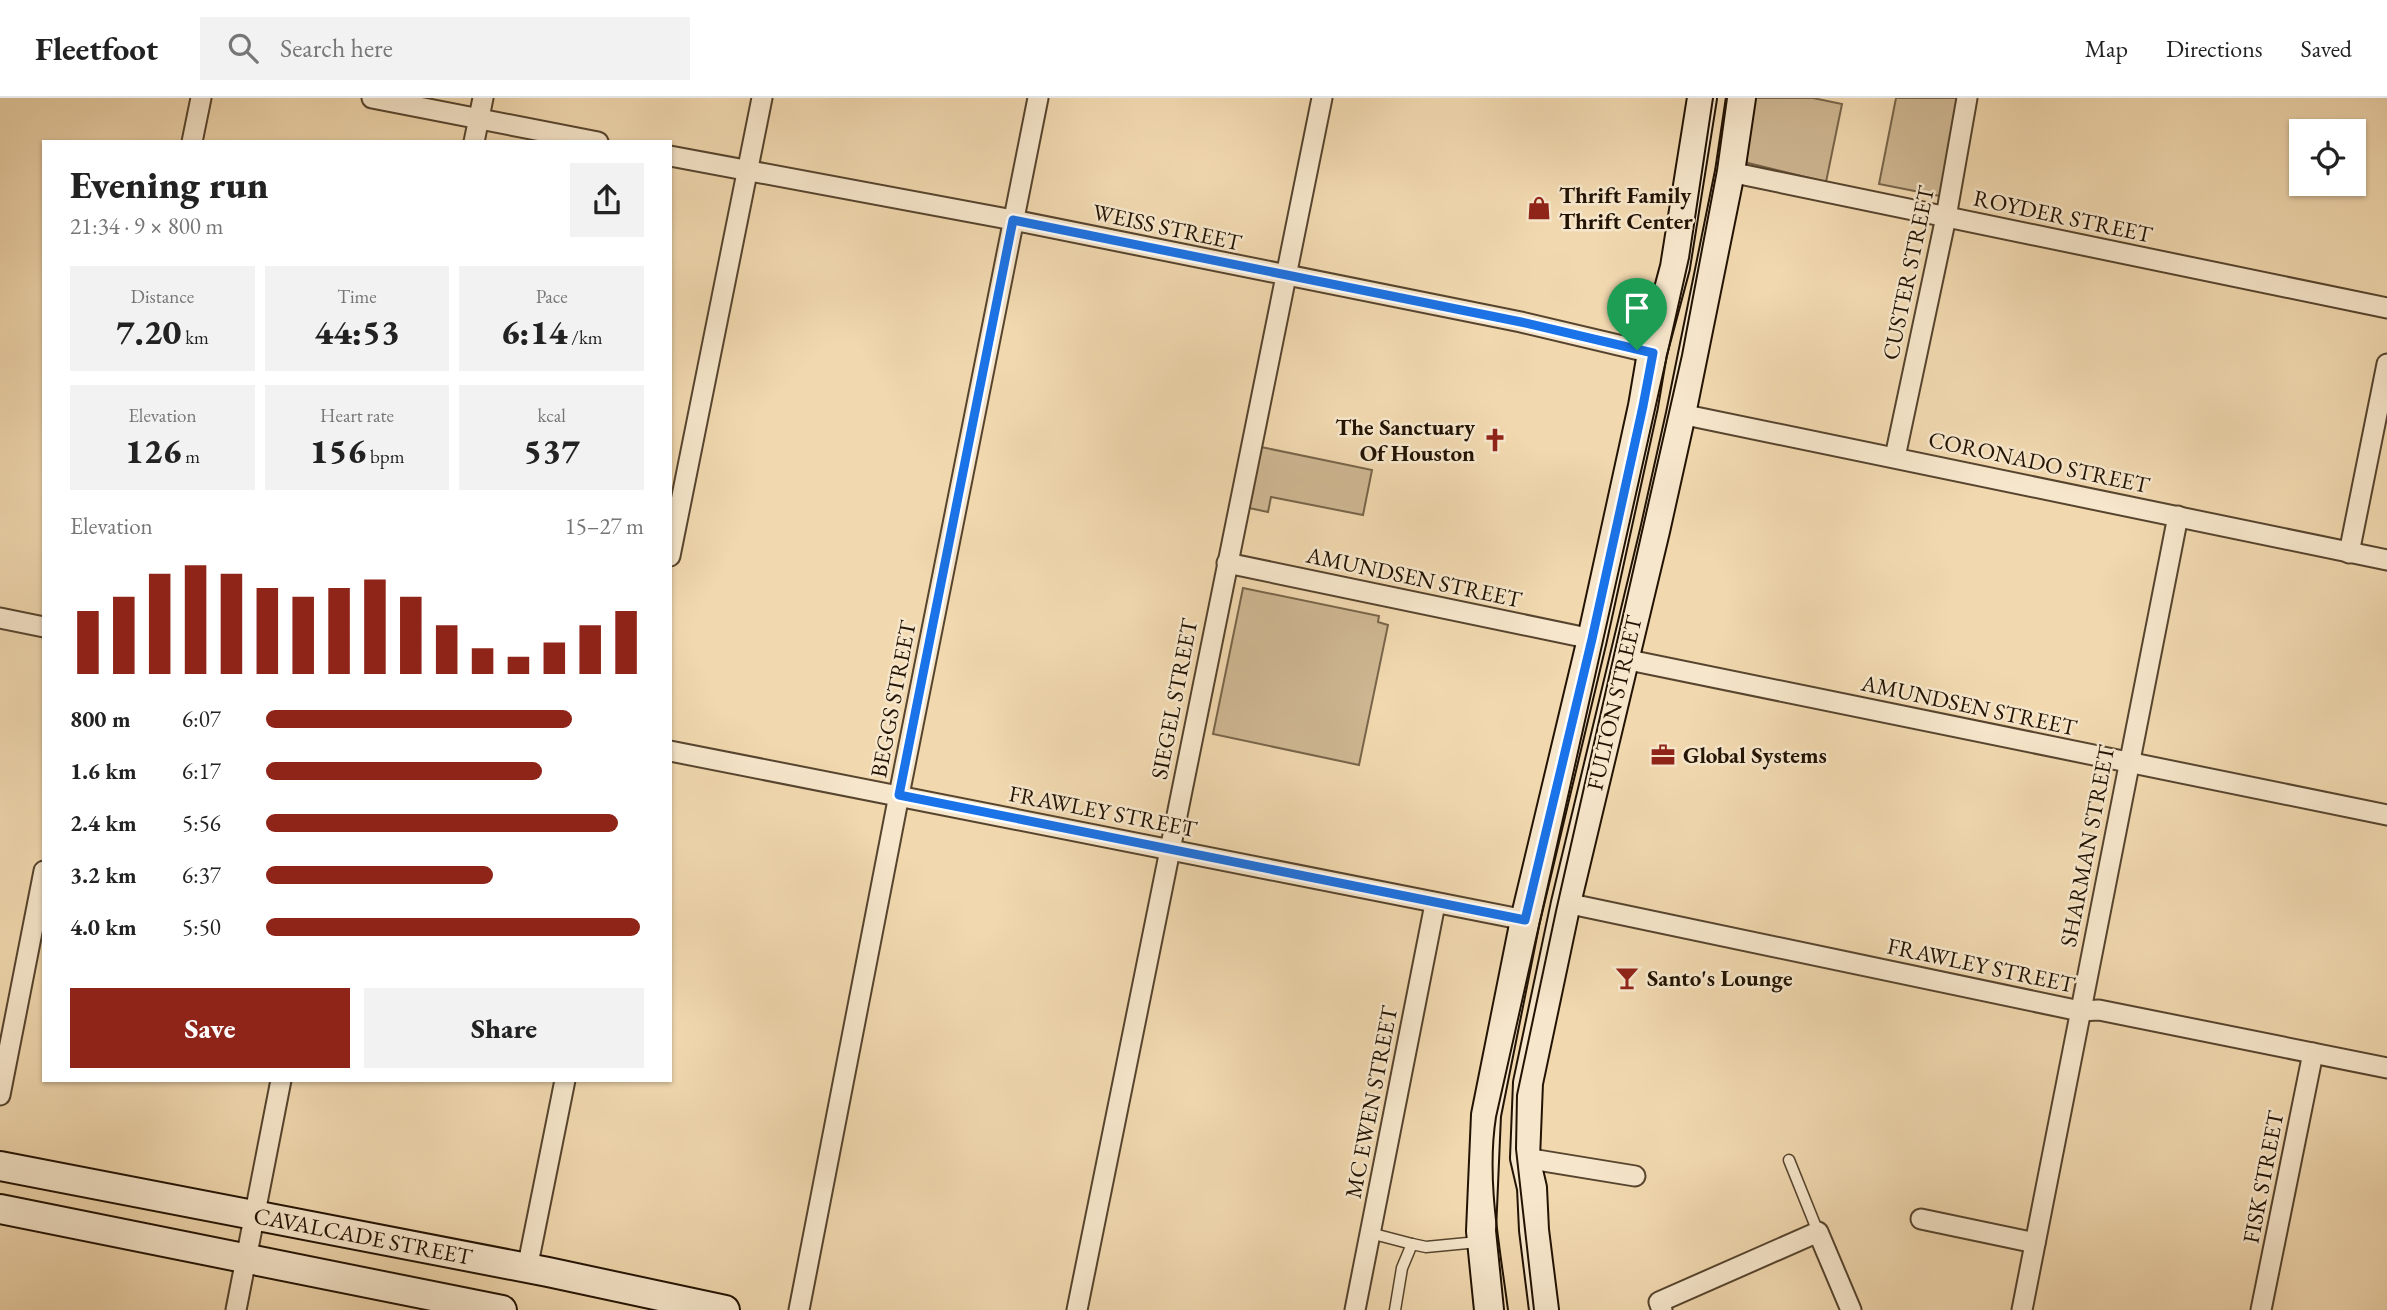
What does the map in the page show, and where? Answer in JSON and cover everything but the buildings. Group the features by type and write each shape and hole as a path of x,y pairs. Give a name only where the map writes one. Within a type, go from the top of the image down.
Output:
{"main road":[{"name":"FULTON STREET","path":"1489,1310 1482,1242 1481,1195 1486,1115 1525,920 1592,639 1653,353 1675,267 1702,98"},
{"name":"FULTON STREET","path":"1544,1310 1534,1230 1532,1188 1525,1158 1528,1083 1566,903 1681,414 1730,172 1741,98"},
{"name":"CAVALCADE STREET","path":"0,1166 725,1310"},
{"name":"CAVALCADE STREET","path":"0,1209 502,1310"}],"street":[{"path":"192,140 201,98"},
{"path":"372,98 588,140"},
{"path":"474,140 483,98"},
{"path":"672,546 762,98"},
{"name":"BEGGS STREET","path":"799,1310 1038,98"},
{"name":"SIEGEL STREET","path":"1077,1310 1322,98"},
{"name":"CUSTER STREET","path":"1895,457 1946,217 1967,98"},
{"name":"WEISS STREET","path":"672,156 1013,220 1521,322 1653,353"},
{"name":"ROYDER STREET","path":"1730,172 2387,308"},
{"path":"2349,553 2387,363"},
{"name":"CORONADO STREET","path":"1681,414 2387,560"},
{"name":"SHARMAN STREET","path":"2022,1310 2178,516"},
{"name":"AMUNDSEN STREET","path":"1227,563 1592,639"},
{"path":"0,618 42,627"},
{"name":"AMUNDSEN STREET","path":"1624,659 2387,816"},
{"name":"FRAWLEY STREET","path":"672,751 1525,920"},
{"path":"0,1095 42,881"},
{"name":"FRAWLEY STREET","path":"1566,903 2080,1011 2099,1010 2387,1068"},
{"name":"MC EWEN STREET","path":"1355,1310 1435,904"},
{"name":"FISK STREET","path":"2261,1310 2313,1053"},
{"path":"236,1310 281,1082"},
{"path":"527,1269 565,1082"},
{"path":"1525,1158 1635,1176"},
{"path":"1921,1219 2035,1243"},
{"path":"1662,1310 1659,1302 1818,1232 1851,1310"}],"lane":[{"path":"1789,1160 1818,1232"},
{"path":"1370,1233 1426,1247 1482,1242"},
{"path":"1395,1310 1402,1268 1412,1244"}],"shaded area":[{"path":"1752,98 1813,98 1842,104 1826,182 1748,163 1741,156"},
{"path":"1896,98 1960,98 1940,196 1879,184"},
{"path":"1261,447 1372,470 1363,515 1271,497 1268,512 1249,508"},
{"path":"1243,588 1379,616 1378,622 1388,625 1359,765 1213,734"}],"tram line":[{"path":"1508,1310 1493,1189 1496,1117 1689,258 1713,98"},
{"path":"1534,1310 1516,1149 1517,1095 1682,355 1717,170 1727,98"}],"place":[{"name":"Thrift Family Thrift Center","path":"1539,208"},
{"name":"The Sanctuary Of Houston","path":"1495,440"},
{"name":"Global Systems","path":"1663,755"},
{"name":"Santo's Lounge","path":"1627,978"}],"route":[{"path":"1013,220 1521,322 1637,350 1653,353 1643,406 1592,639 1525,920 899,795 1013,220"}]}
